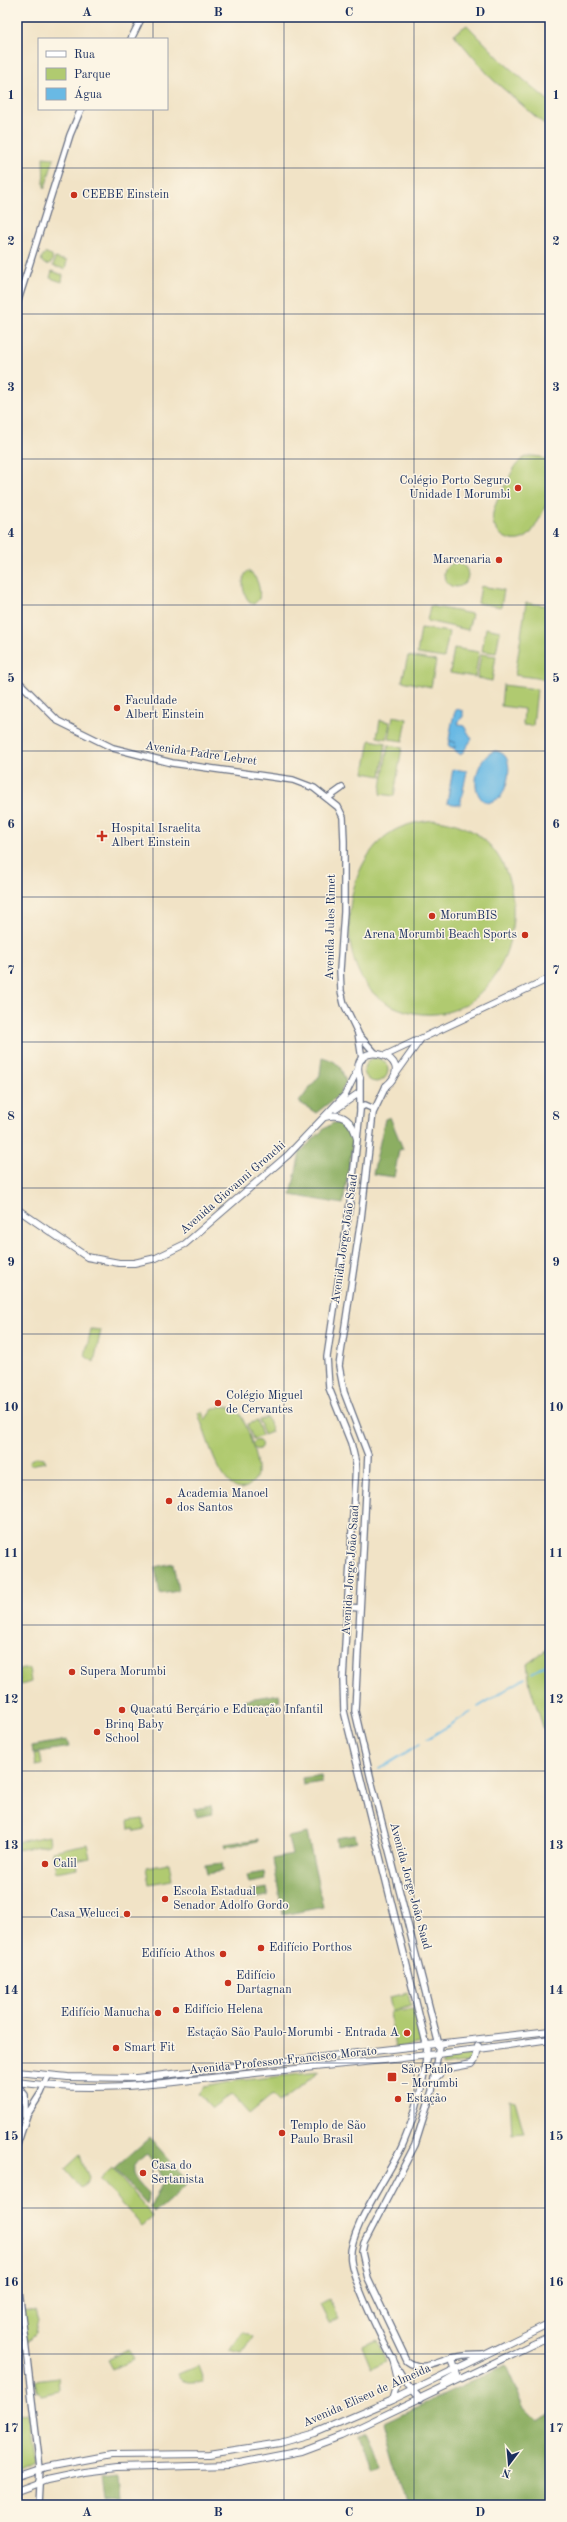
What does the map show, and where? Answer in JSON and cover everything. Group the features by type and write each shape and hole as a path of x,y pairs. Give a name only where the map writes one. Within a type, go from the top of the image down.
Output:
{"main road":[{"path":"132,38 142,17"},
{"path":"17,304 70,135 81,110"},
{"name":"Avenida Padre Lebret","path":"17,680 58,721 113,748 172,763 293,780 314,788 328,798 338,807 343,817"},
{"path":"328,798 342,788"},
{"name":"Avenida Jules Rimet","path":"343,817 344,912 340,970 344,1004 358,1033 375,1052"},
{"path":"386,1055 550,978"},
{"name":"Avenida Jules Rimet","path":"358,1033 362,1059"},
{"path":"386,1086 422,1037"},
{"path":"362,1059 375,1052 386,1055 393,1064 393,1078"},
{"name":"Avenida Giovanni Gronchi","path":"17,1209 87,1257 119,1263 134,1263 156,1258 185,1244 217,1218 288,1155 345,1095 362,1059"},
{"path":"358,1069 360,1078"},
{"name":"Avenida Jorge João Saad","path":"360,1078 360,1108 351,1196 327,1357 329,1388 351,1443 356,1464 343,1679 344,1711 427,2047"},
{"name":"Avenida Jorge João Saad","path":"386,1086 374,1109 363,1200 339,1366 344,1392 368,1455 355,1711 439,2045 434,2080 423,2123 400,2177 364,2243 362,2258 368,2279 407,2361 416,2365 428,2366 452,2358"},
{"name":"Avenida Giovanni Gronchi","path":"325,1117 359,1093"},
{"path":"360,1108 365,1105 374,1109"},
{"path":"325,1117 339,1115 348,1120 354,1128 357,1139"},
{"path":"351,1196 354,1202 363,1200"},
{"path":"348,1607 360,1608"},
{"path":"374,1837 382,1837 385,1834"},
{"path":"377,1846 381,1842 388,1844"},
{"name":"Avenida Professor Francisco Morato","path":"17,2072 48,2076 137,2078 427,2047 550,2031"},
{"name":"Avenida Professor Francisco Morato","path":"17,2084 95,2088 150,2086 438,2055 550,2039"},
{"path":"434,2080 444,2069 471,2064 478,2049 478,2041"},
{"path":"420,2399 394,2360 356,2280 350,2255 356,2234 394,2162 412,2120 427,2047"},
{"path":"17,2145 25,2121 45,2086 48,2076"},
{"path":"17,2084 25,2095 25,2121"},
{"path":"412,2120 423,2123"},
{"path":"17,2274 40,2468 38,2505"},
{"name":"Avenida Eliseu de Almeida","path":"17,2477 40,2468 111,2455 209,2454 260,2448 315,2433 392,2400 550,2323"},
{"name":"Avenida Eliseu de Almeida","path":"17,2491 40,2482 85,2472 117,2468 207,2466 283,2456 334,2439 550,2336"},
{"path":"441,2388 442,2384 457,2375 452,2358 483,2355"},
{"path":"392,2400 398,2380 394,2360"}],"green space":[{"path":"467,25 505,64 550,102 550,129 492,79 456,37 454,34"},
{"path":"43,157 54,158 45,188 44,187"},
{"path":"45,254 49,254 51,255 51,263 45,264 42,261 42,257"},
{"path":"55,258 67,261 65,269 53,266"},
{"path":"52,271 63,275 62,282 50,278"},
{"path":"533,456 541,457 550,463 550,494 541,516 532,532 523,539 510,539 504,537 495,527 493,520 494,509 512,471 521,460"},
{"path":"456,563 464,567 468,575 464,583 456,587 448,583 444,575 448,567"},
{"path":"248,571 254,576 260,592 259,599 254,604 247,599 243,584 245,574"},
{"path":"481,586 504,590 501,607 478,603"},
{"path":"526,603 550,606 550,680 515,675"},
{"path":"430,606 472,614 468,630 427,621"},
{"path":"421,628 449,632 444,658 417,654"},
{"path":"486,628 500,631 496,653 482,651"},
{"path":"454,648 479,652 475,677 450,673"},
{"path":"481,654 496,656 492,681 477,678"},
{"path":"408,656 436,661 431,687 402,681"},
{"path":"503,685 537,689 533,726 523,725 524,709 501,706"},
{"path":"393,716 407,719 403,741 389,739"},
{"path":"380,720 390,722 387,739 377,737"},
{"path":"370,740 386,743 381,776 364,773"},
{"path":"388,745 402,747 394,796 380,794"},
{"name":"MorumBIS","path":"436,820 474,833 499,858 511,891 512,928 502,963 481,993 452,1011 414,1013 392,1006 379,998 364,982 356,964 351,945 349,924 351,902 356,882 364,862 375,846 390,833 401,827 418,822"},
{"path":"322,1057 338,1065 346,1082 339,1095 316,1113 299,1102 320,1075"},
{"path":"376,1058 384,1062 388,1070 384,1078 376,1082 368,1078 364,1070 368,1062"},
{"path":"390,1117 403,1149 399,1150 394,1177 373,1174 385,1119"},
{"path":"333,1123 345,1123 352,1131 353,1140 343,1204 291,1195 300,1152 324,1129"},
{"path":"91,1329 101,1330 94,1362 85,1356"},
{"path":"222,1406 234,1409 239,1413 246,1426 255,1455 257,1464 256,1478 245,1488 236,1488 227,1480 212,1452 198,1413 202,1412 205,1420 212,1410"},
{"path":"267,1417 272,1432 264,1435 259,1420"},
{"path":"257,1421 262,1436 253,1439 247,1424"},
{"path":"255,1441 259,1441 261,1445 259,1449 255,1449 253,1447 253,1443"},
{"path":"36,1457 44,1458 46,1462 30,1465 29,1461"},
{"path":"173,1563 178,1591 160,1594 155,1567"},
{"path":"550,1647 550,1728 544,1730 530,1686 527,1664"},
{"path":"29,1668 31,1682 21,1685 18,1670"},
{"path":"279,1694 280,1701 244,1707 243,1700"},
{"path":"67,1740 69,1747 33,1753 32,1746"},
{"path":"40,1753 42,1765 36,1766 34,1754"},
{"path":"321,1775 322,1782 303,1785 302,1778"},
{"path":"211,1806 213,1814 196,1817 195,1809"},
{"path":"143,1819 145,1829 134,1831 133,1828 129,1829 128,1821"},
{"path":"307,1833 323,1907 283,1915 273,1859 292,1855 288,1837"},
{"path":"355,1835 357,1842 337,1846 336,1838"},
{"path":"49,1836 50,1844 17,1850 17,1842"},
{"path":"258,1839 258,1841 226,1847 225,1844"},
{"path":"87,1844 90,1858 75,1861 77,1868 56,1872 52,1851"},
{"path":"169,1863 172,1880 149,1884 146,1867"},
{"path":"222,1863 223,1871 207,1874 205,1865"},
{"path":"264,1872 265,1880 249,1883 247,1875"},
{"path":"267,1888 268,1896 252,1899 250,1891"},
{"path":"408,1993 411,2006 392,2012 389,1997"},
{"path":"413,2009 422,2043 395,2048 390,2013"},
{"path":"472,2054 469,2062 442,2066 443,2057"},
{"path":"320,2072 279,2102 272,2095 249,2114 231,2094 212,2108 199,2094 204,2087 235,2081"},
{"path":"510,2099 515,2101 524,2133 512,2134"},
{"path":"149,2138 189,2183 155,2213 150,2209 163,2182 157,2166 148,2154 135,2164 133,2169 133,2173 138,2183 148,2193 147,2205 114,2169"},
{"path":"80,2155 89,2177 88,2182 81,2188 65,2169"},
{"path":"112,2168 153,2217 142,2226 100,2179"},
{"path":"329,2300 339,2318 329,2323 320,2305"},
{"path":"24,2310 35,2311 39,2320 36,2333 27,2342 25,2323 17,2329 17,2313"},
{"path":"243,2331 253,2337 242,2353 229,2350"},
{"path":"377,2340 386,2361 371,2368 362,2346"},
{"path":"128,2349 133,2359 112,2369 107,2360"},
{"path":"198,2366 204,2382 188,2383 180,2378 178,2374"},
{"path":"506,2366 525,2409 537,2421 550,2414 550,2505 408,2505 384,2423"},
{"path":"58,2377 59,2391 42,2395 37,2392 35,2380"},
{"path":"27,2412 35,2463 17,2472 17,2414"},
{"path":"366,2432 381,2464 372,2467 358,2436"},
{"path":"118,2474 120,2497 104,2498 101,2476"}],"water":[{"path":"457,709 463,711 463,717 458,721 459,725 464,726 472,739 461,755 453,749 456,746 452,748 448,745 450,741 456,743 449,740 453,719"},
{"path":"495,751 502,753 506,758 509,771 508,779 500,798 488,803 481,799 478,793 476,776 483,760 488,754"},
{"path":"453,769 467,771 460,805 447,803"}],"waterway":[{"path":"532,1673 550,1662"},
{"path":"478,1707 525,1678"},
{"path":"427,1739 471,1712"},
{"path":"379,1769 420,1744"}],"place":[{"name":"CEEBE Einstein","path":"74,195"},
{"name":"Colégio Porto Seguro Unidade I Morumbi","path":"518,488"},
{"name":"Marcenaria","path":"499,560"},
{"name":"Faculdade Albert Einstein","path":"117,708"},
{"name":"Hospital Israelita Albert Einstein","path":"102,836"},
{"name":"MorumBIS","path":"432,916"},
{"name":"Arena Morumbi Beach Sports","path":"525,935"},
{"name":"Colégio Miguel de Cervantes","path":"218,1403"},
{"name":"Academia Manoel dos Santos","path":"169,1501"},
{"name":"Supera Morumbi","path":"72,1672"},
{"name":"Quacatú Berçário e Educação Infantil","path":"122,1710"},
{"name":"Brinq Baby School","path":"97,1732"},
{"name":"Calil","path":"45,1864"},
{"name":"Escola Estadual Senador Adolfo Gordo","path":"165,1899"},
{"name":"Casa Welucci","path":"127,1914"},
{"name":"Edifício Porthos","path":"261,1948"},
{"name":"Edifício Athos","path":"223,1954"},
{"name":"Edifício Dartagnan","path":"228,1983"},
{"name":"Edifício Helena","path":"176,2010"},
{"name":"Edifício Manucha","path":"158,2013"},
{"name":"Estação São Paulo-Morumbi - Entrada A","path":"407,2033"},
{"name":"Smart Fit","path":"116,2048"},
{"name":"São Paulo – Morumbi","path":"392,2077"},
{"name":"Estação","path":"398,2099"},
{"name":"Templo de São Paulo Brasil","path":"282,2133"},
{"name":"Casa do Sertanista","path":"143,2173"}]}
